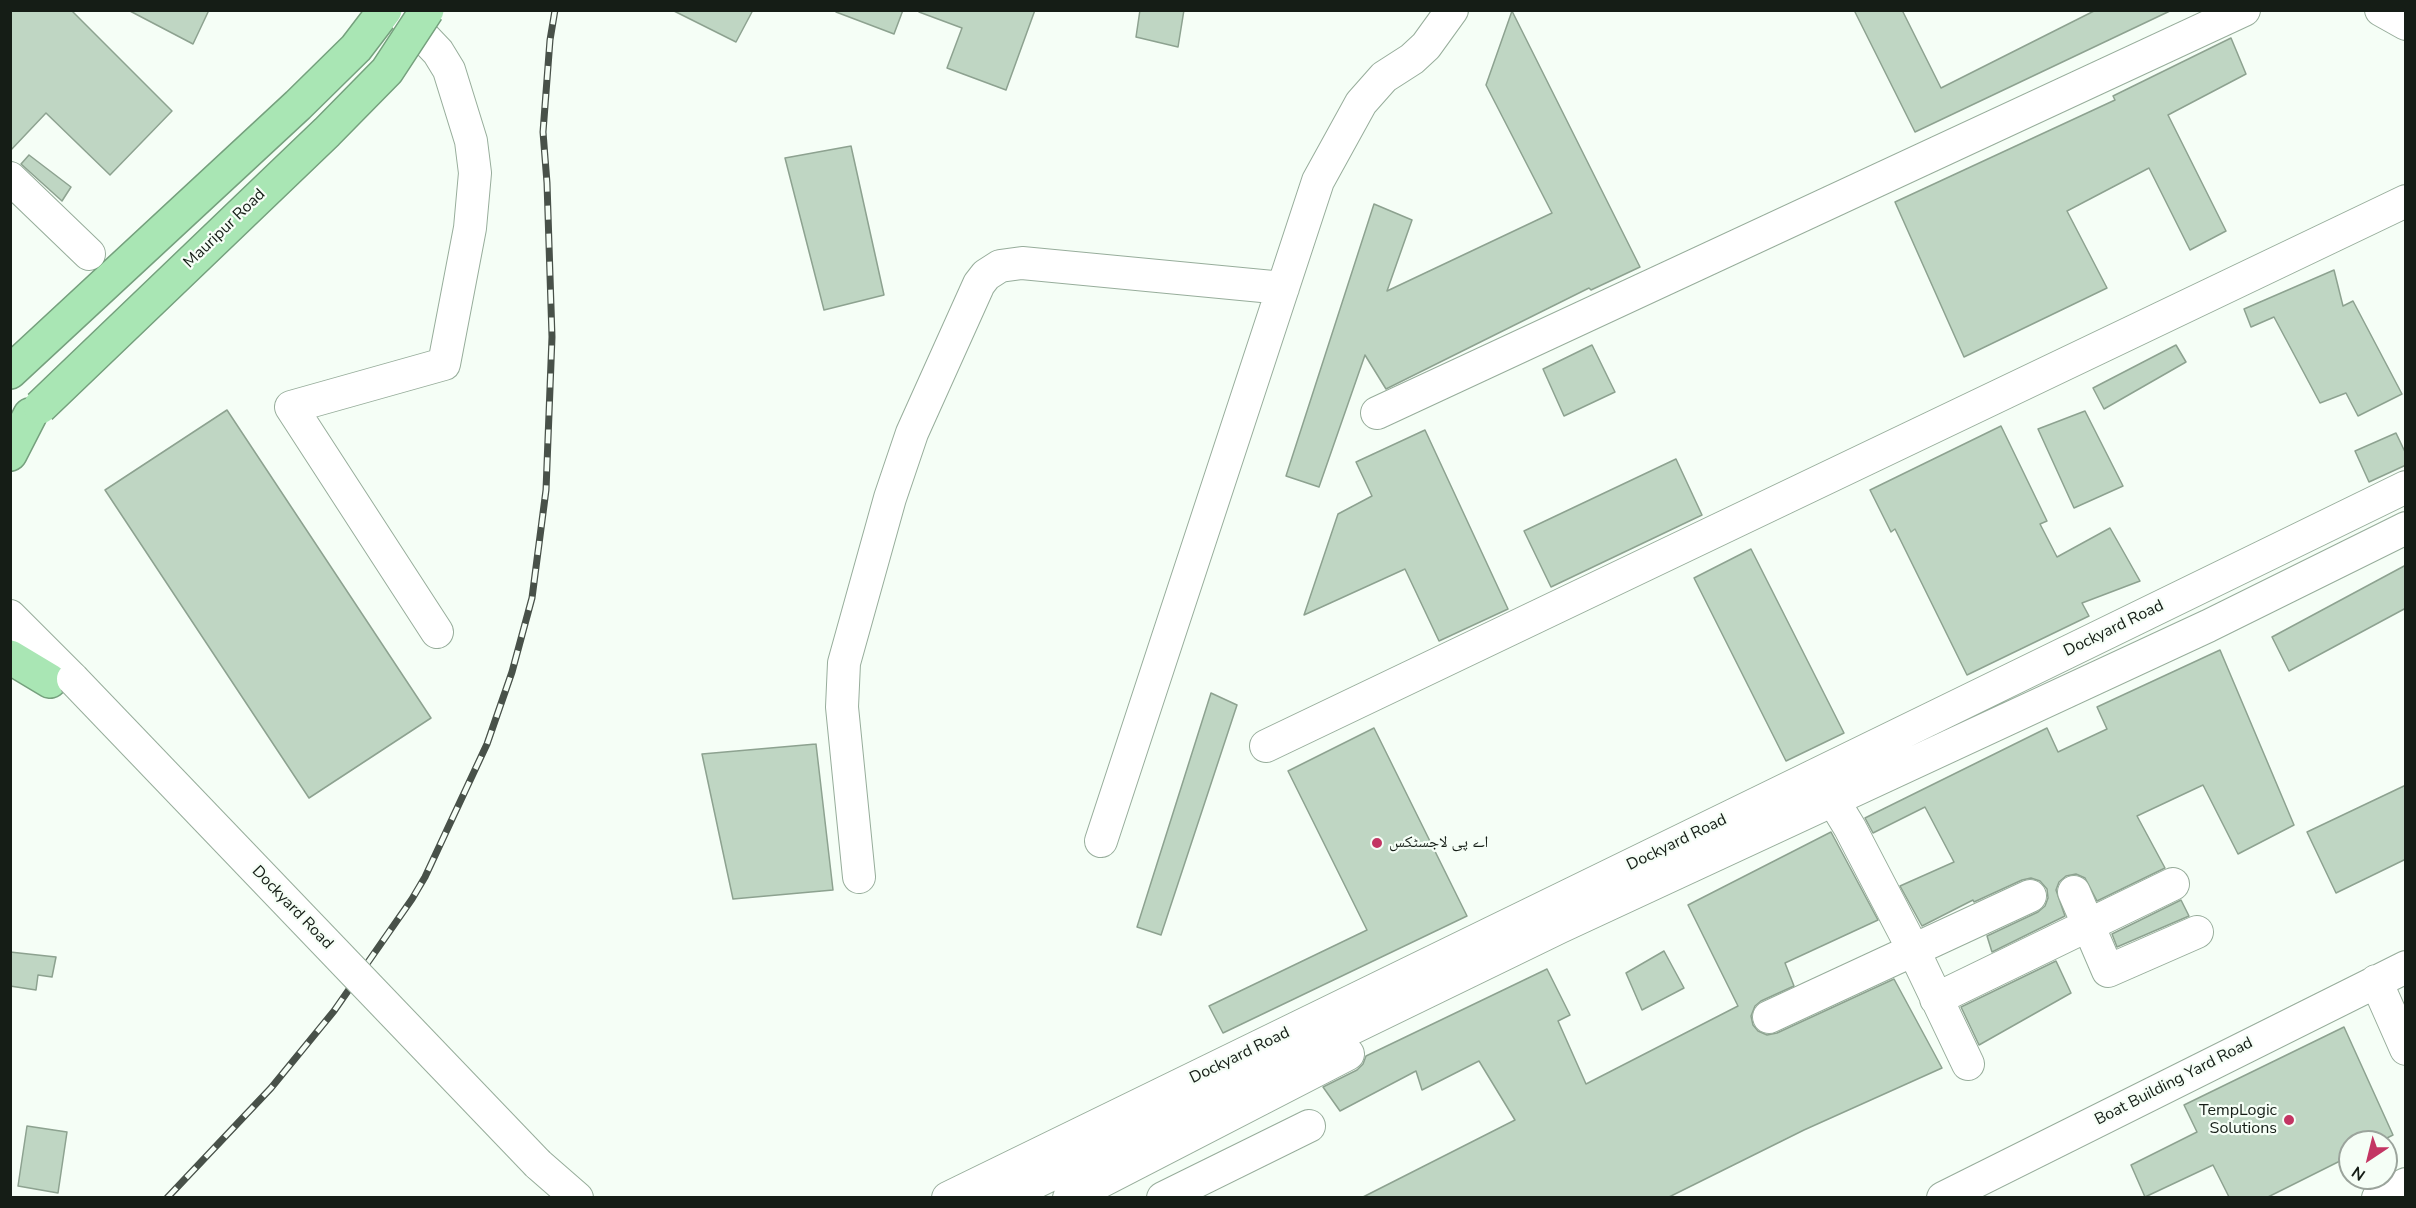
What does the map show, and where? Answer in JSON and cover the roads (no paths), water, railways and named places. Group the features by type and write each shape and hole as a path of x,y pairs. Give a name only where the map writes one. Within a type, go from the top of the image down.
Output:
{"highway":[{"path":"10,372 298,105 356,48 385,10"},
{"name":"Mauripur Road","path":"10,454 27,420 387,71 427,10"},
{"path":"10,657 64,686"}],"street":[{"path":"398,10 438,52 449,70 471,141 475,173 470,228 444,364 291,407 437,632"},
{"path":"1101,841 1318,181 1361,103 1384,77 1412,59 1426,46 1452,10"},
{"path":"1377,414 2244,10"},
{"path":"2381,10 2406,24"},
{"path":"10,178 89,254"},
{"path":"1266,747 2406,201"},
{"path":"859,877 842,707 844,663 887,508 912,433 979,284 986,275 1000,266 1022,263 1283,288"},
{"name":"Dockyard Road","path":"1003,1197 2406,487"},
{"name":"Dockyard Road","path":"948,1197 1555,917 1594,911 2208,626 2406,528"},
{"name":"Dockyard Road","path":"10,616 64,686 519,1169 549,1197"},
{"name":"Dockyard Road","path":"10,645 64,686 538,1164 577,1197"},
{"path":"1833,800 1914,951 1968,1065"},
{"path":"1936,999 2173,884"},
{"path":"2074,892 2108,971 2197,932"},
{"path":"1769,1017 2030,896"},
{"path":"1069,1197 1571,939 1594,911"},
{"name":"Boat Building Yard Road","path":"1943,1197 2406,966"},
{"path":"2376,981 2406,1049"},
{"path":"1163,1197 1309,1125"},
{"path":"2378,1197 2406,1184"}],"railway":[{"path":"167,1198 271,1088 334,1011 412,899 425,877 487,744 512,672 532,598 546,490 552,337 543,132 550,40 555,10"}],"place":[{"name":"اے پی لاجسٹکس","path":"1377,843"},
{"name":"TempLogic Solutions","path":"2289,1120"}]}
